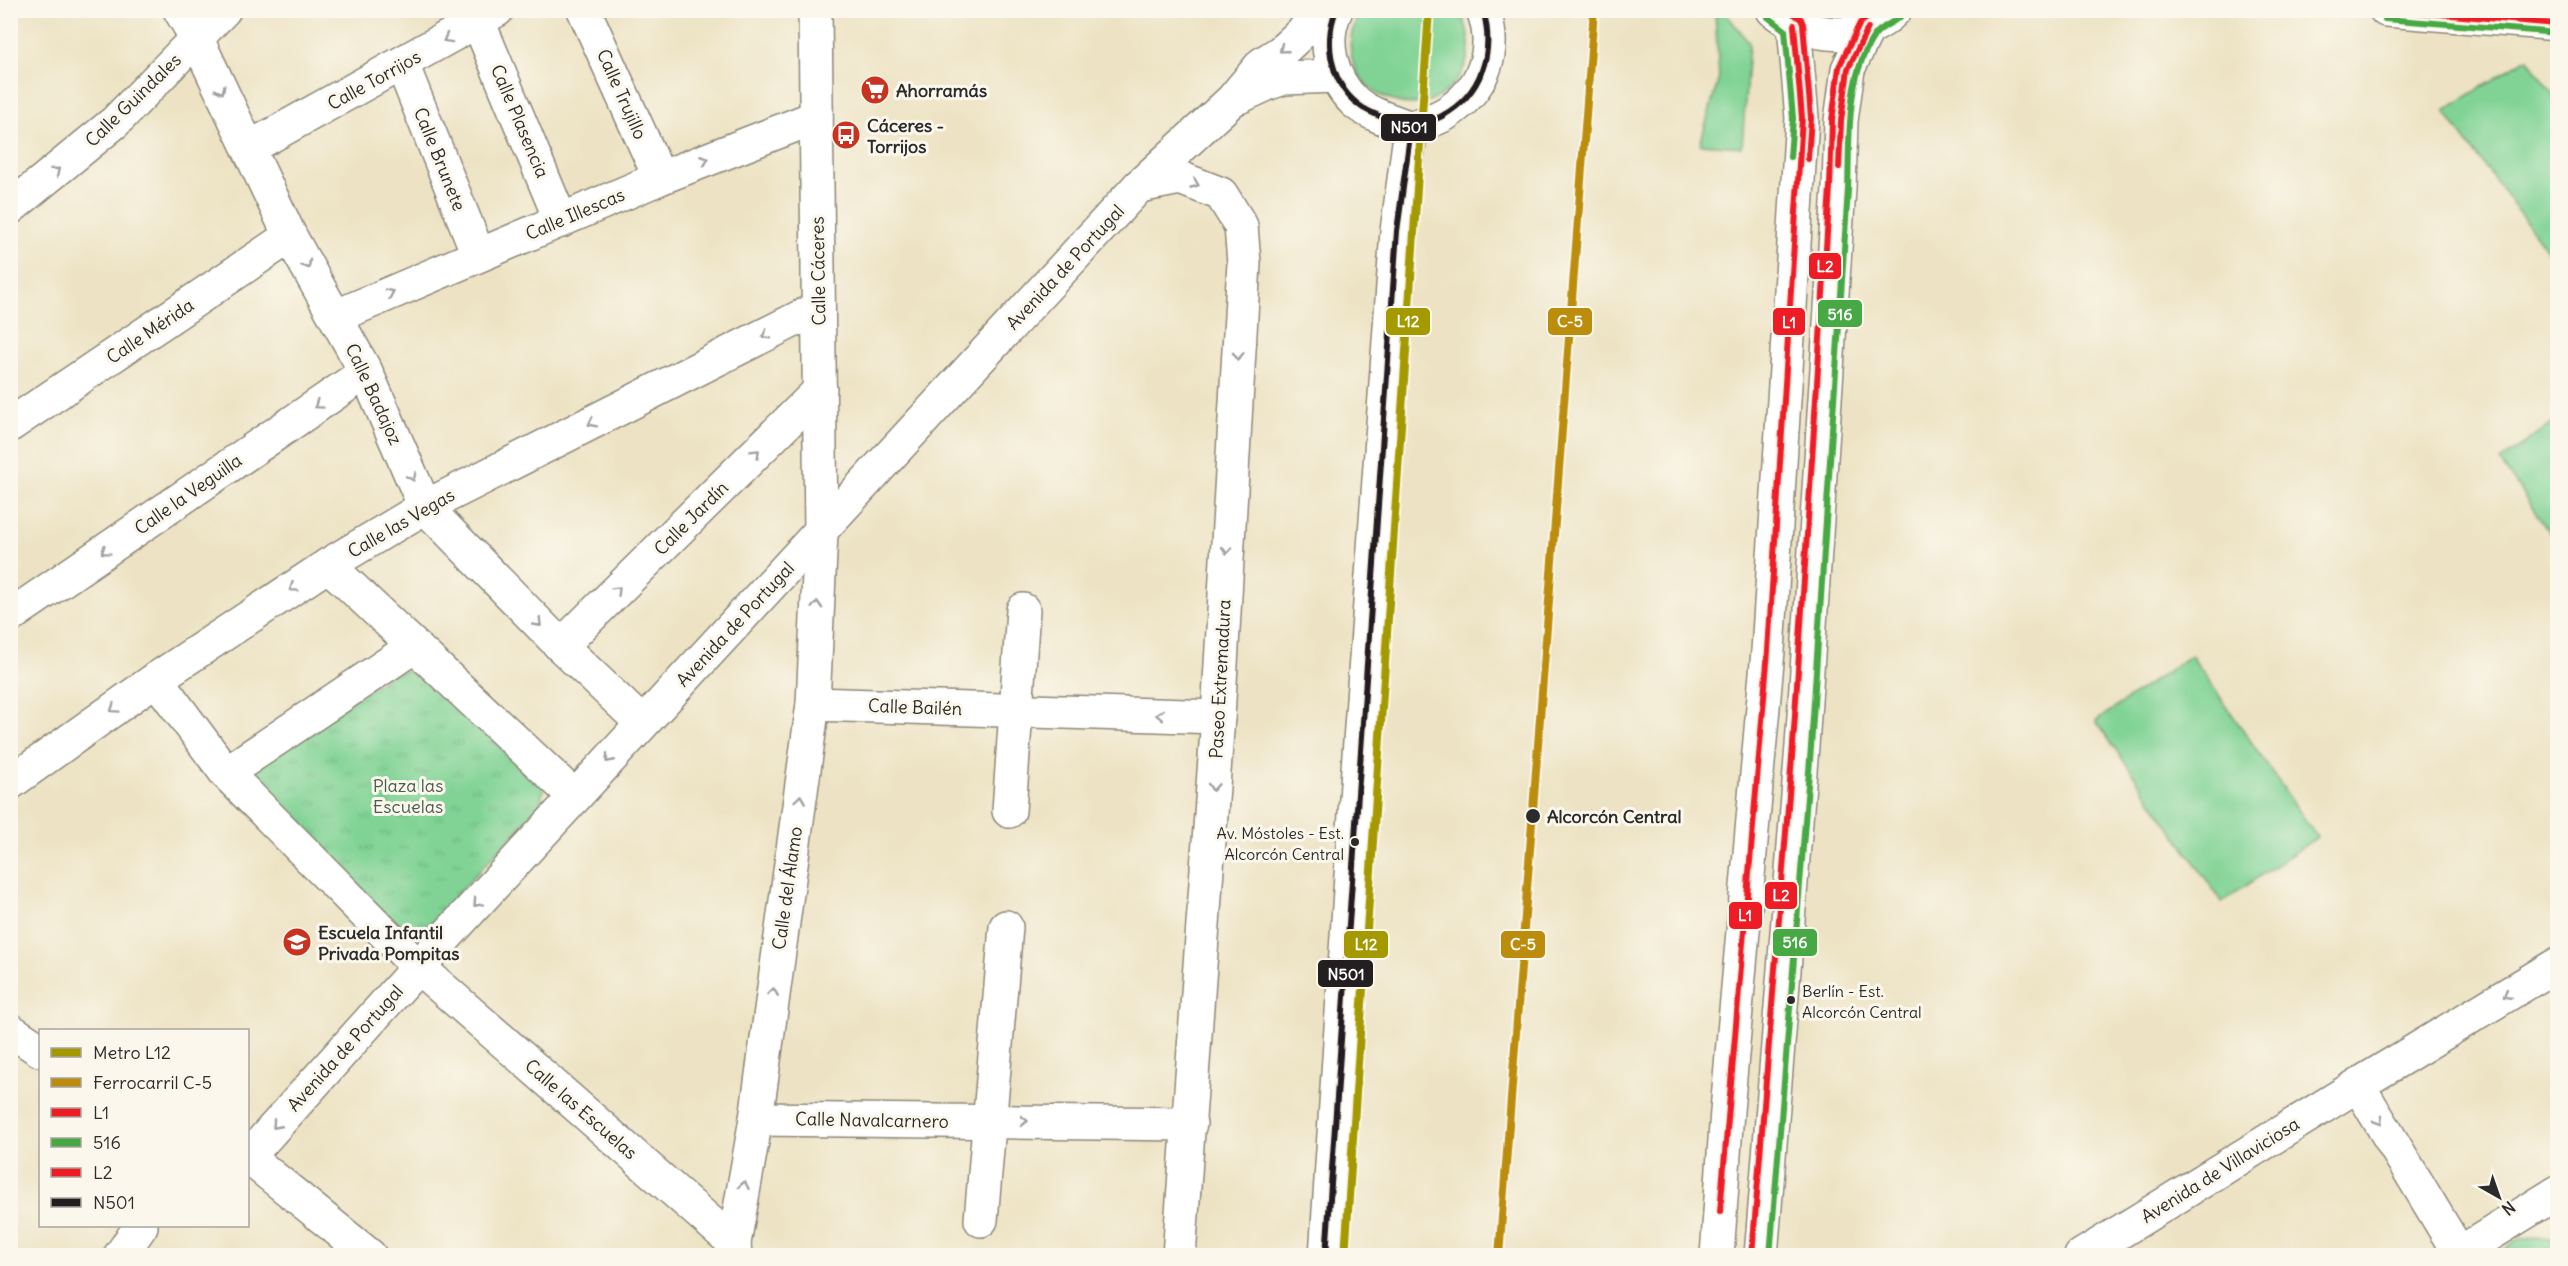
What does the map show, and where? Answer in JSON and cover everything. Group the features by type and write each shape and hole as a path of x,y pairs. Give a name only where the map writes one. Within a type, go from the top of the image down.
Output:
{"street":[{"name":"Calle Guindales","path":"10,208 115,122 188,24 224,10"},
{"name":"Calle Trujillo","path":"584,10 660,178"},
{"name":"Calle Cáceres","path":"815,10 821,532"},
{"name":"Avenida de Portugal","path":"249,1156 418,967 1139,186 1232,100 1262,64 1281,52 1326,10"},
{"path":"1336,10 1331,21 1328,48 1336,76 1356,102 1384,118 1411,128 1444,115 1467,99 1483,75 1490,50 1489,25 1484,10"},
{"path":"2386,10 2558,24"},
{"name":"Calle Torrijos","path":"249,148 488,16"},
{"name":"Calle Plasencia","path":"488,16 561,221"},
{"path":"1783,18 1818,33 1844,34 1882,19"},
{"path":"1717,1256 1727,1112 1768,651 1802,118 1783,18"},
{"path":"1761,1256 1802,746 1841,121 1848,69 1882,19"},
{"name":"Calle Badajoz","path":"188,24 290,236 337,316 366,372 425,507 561,646 642,723"},
{"name":"Calle Brunete","path":"402,64 478,254"},
{"name":"Avenida de Portugal","path":"1232,100 1284,78 1336,76"},
{"name":"Calle Illescas","path":"337,316 660,178 816,117"},
{"path":"1326,1256 1358,757 1397,231 1411,128"},
{"name":"Paseo Extremadura","path":"1139,186 1180,178 1221,194 1241,226 1244,263 1218,717 1179,1256"},
{"name":"Calle Mérida","path":"10,425 290,236"},
{"name":"Calle las Vegas","path":"10,783 156,680 328,565 425,507 818,308"},
{"name":"Calle la Veguilla","path":"10,616 366,372"},
{"name":"Calle Jardín","path":"561,646 820,390"},
{"name":"Calle del Álamo","path":"734,1249 756,1119 813,704 821,532"},
{"path":"328,565 575,797"},
{"path":"1009,811 1023,610"},
{"path":"226,773 413,647"},
{"path":"156,680 226,773 418,967"},
{"name":"Calle Bailén","path":"813,704 1218,717"},
{"path":"981,1220 1006,927"},
{"name":"Avenida de Villaviciosa","path":"2081,1256 2558,964"},
{"name":"Calle las Escuelas","path":"418,967 734,1249"},
{"path":"10,1030 39,1049"},
{"path":"2358,1085 2457,1254 2557,1192"},
{"name":"Calle Navalcarnero","path":"756,1119 1190,1124"},
{"path":"249,1158 370,1256"},
{"path":"120,1256 140,1227"}],"green space":[{"path":"1361,11 1458,11 1467,29 1469,50 1466,63 1450,88 1429,101 1406,103 1384,97 1365,83 1353,63 1351,39"},
{"path":"1715,11 1724,11 1749,43 1742,147 1700,144 1719,78"},
{"path":"2527,58 2557,100 2558,252 2551,256 2444,111"},
{"path":"2557,420 2557,544 2500,461"},
{"path":"2191,655 2317,837 2222,902 2096,721"},
{"name":"Plaza las Escuelas","path":"406,671 424,675 544,788 539,807 426,928 416,934 403,934 252,780 254,770 390,675"},
{"path":"2536,1237 2557,1240 2557,1255 2495,1255 2517,1241"}],"metro line":[{"name":"L12","path":"1345,1256 1429,10"}],"rail line":[{"name":"C-5","path":"1499,1256 1594,10"}],"transit line":[{"name":"N501","path":"1336,10 1332,23 1330,50 1337,77 1343,89 1363,108 1411,128 1442,116 1456,107 1476,84 1486,56 1487,41 1483,10"},
{"name":"L2","path":"1789,10 1801,19 1803,24 1811,118 1808,159"},
{"name":"L2","path":"1752,1255 1793,745 1830,188 1832,121 1839,67 1860,23 1878,10"},
{"name":"L1","path":"2392,10 2558,24"},
{"name":"L2","path":"2503,10 2558,15"},
{"name":"516","path":"1768,17 1785,30 1793,118 1790,157"},
{"name":"516","path":"1770,1256 1811,747 1848,189 1851,110 1858,71 1865,53 1876,33 1900,17"},
{"name":"516","path":"2385,19 2557,33"},
{"name":"L1","path":"1720,1212 1768,651 1802,118 1794,25"},
{"name":"L1","path":"1839,167 1841,121 1848,69 1868,28"},
{"name":"N501","path":"1326,1256 1397,231 1411,128"}],"place":[{"name":"Ahorramás","path":"875,90"},
{"name":"Cáceres - Torrijos","path":"846,135"},
{"name":"Alcorcón Central","path":"1533,816"},
{"name":"Av. Móstoles - Est. Alcorcón Central","path":"1355,842"},
{"name":"Escuela Infantil Privada Pompitas","path":"297,942"},
{"name":"Berlín - Est. Alcorcón Central","path":"1791,1000"}]}
